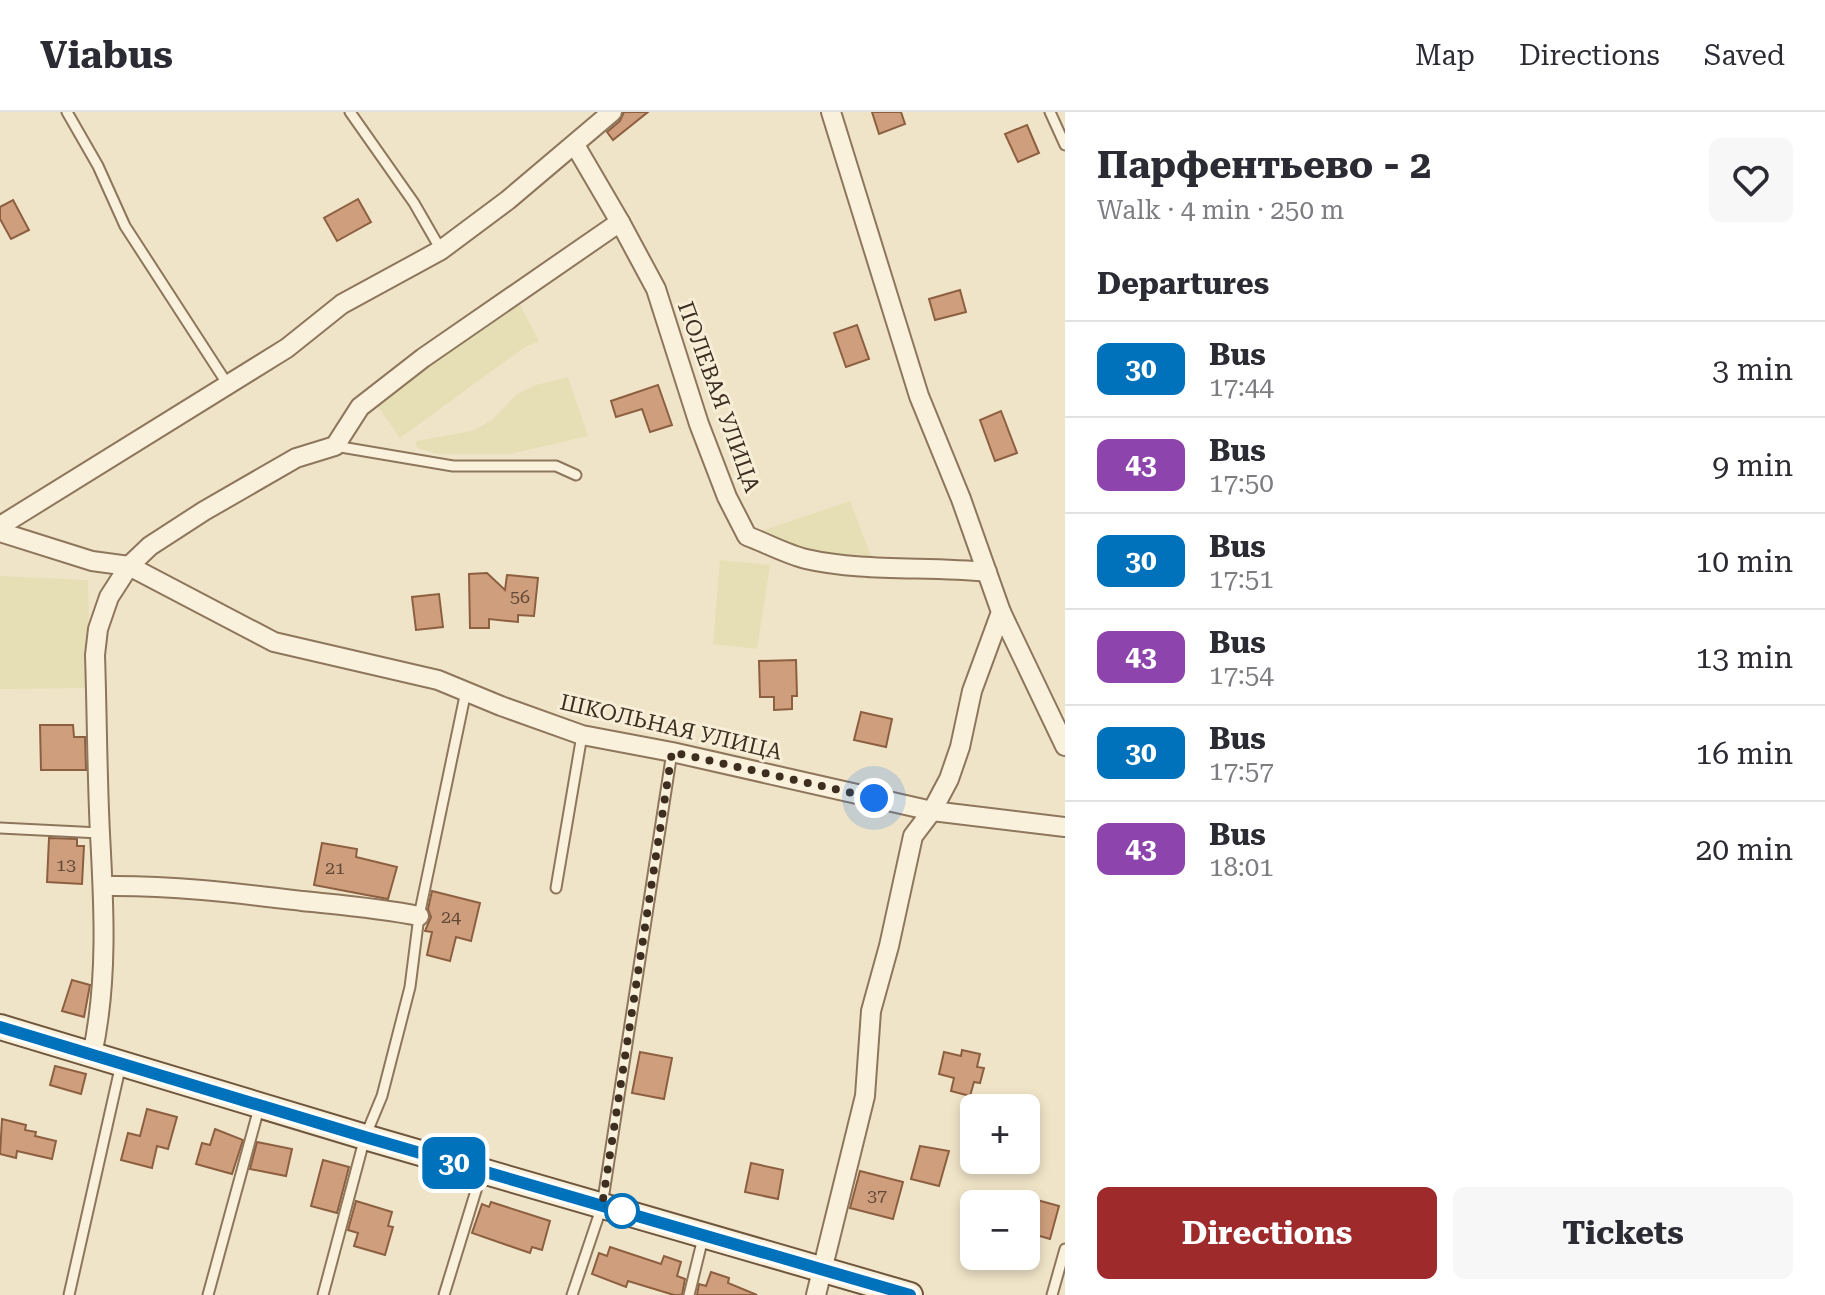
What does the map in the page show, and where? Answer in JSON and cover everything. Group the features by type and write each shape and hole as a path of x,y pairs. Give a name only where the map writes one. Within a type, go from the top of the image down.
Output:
{"street":[{"path":"575,145 612,112"},
{"path":"831,112 919,396 1001,612 1065,746"},
{"name":"ШКОЛЬНАЯ УЛИЦА","path":"0,529 287,348 342,304 441,250 575,145"},
{"name":"ПОЛЕВАЯ УЛИЦА","path":"575,145 656,289 699,424 727,497 747,536 805,558 883,568 987,572"},
{"path":"92,1055 99,1023 104,886 95,655 98,629 109,597 129,566 150,546 296,458 335,446 360,407 423,358 620,222"},
{"name":"ШКОЛЬНАЯ УЛИЦА","path":"0,529 92,561 129,566 274,642 438,680 582,735 672,752 932,811 1065,827"},
{"path":"816,1295 865,1096 871,1011 913,836 932,811 949,779 960,747 972,691 1001,612"},
{"path":"104,886 144,885 230,892 380,908 419,916"},
{"path":"0,1027 365,1137 910,1295"}],"lane":[{"path":"67,112 98,166 125,226 228,385"},
{"path":"350,112 414,203 441,250"},
{"path":"1050,112 1065,145"},
{"path":"335,446 453,466 556,466 576,475"},
{"path":"323,1295 365,1137 382,1096 410,987 419,916 466,691"},
{"path":"556,888 582,735"},
{"path":"572,1295 602,1206 672,752"},
{"path":"0,828 100,833"},
{"path":"69,1295 121,1064"},
{"path":"208,1295 260,1105"},
{"path":"444,1295 482,1171"},
{"path":"689,1295 704,1235"},
{"path":"1052,1295 1065,1249"}],"shaded area":[{"path":"511,303 519,303 539,341 522,349 400,438 376,404"},
{"path":"568,377 588,436 510,454 437,454 417,448 416,441 472,431 492,420 517,394 536,385"},
{"path":"850,501 873,561 798,551 758,532"},
{"path":"720,560 770,565 757,649 713,644"},
{"path":"0,576 88,580 90,688 0,689"}],"building":[{"path":"624,112 648,112 613,140 607,132 620,121"},
{"path":"872,112 901,112 905,124 879,134"},
{"path":"1027,125 1039,153 1018,162 1005,134"},
{"path":"358,199 371,222 337,241 324,218"},
{"path":"13,200 29,230 11,239 0,219 0,207"},
{"path":"960,290 966,312 935,320 929,299"},
{"path":"857,325 869,359 846,367 834,333"},
{"path":"658,385 672,425 650,432 642,409 616,417 611,401"},
{"path":"1001,411 1017,453 995,461 980,420"},
{"path":"487,573 505,590 507,575 538,578 534,616 518,615 518,622 489,619 489,628 470,628 469,574"},
{"path":"439,594 443,627 416,630 412,597"},
{"path":"796,660 797,696 792,696 792,709 774,710 774,697 760,697 759,661"},
{"path":"861,712 892,719 886,747 854,740"},
{"path":"40,725 73,725 74,737 85,737 86,770 41,770"},
{"path":"49,838 77,839 77,846 84,846 82,884 47,882"},
{"path":"322,843 357,849 356,857 397,867 388,899 314,885"},
{"path":"432,891 480,903 471,941 456,937 450,961 427,955 432,932 425,931 431,917 428,909"},
{"path":"72,980 90,985 84,1017 62,1011"},
{"path":"962,1050 980,1054 977,1067 984,1068 980,1083 974,1082 971,1094 951,1091 954,1078 939,1074 944,1052 961,1056"},
{"path":"640,1052 672,1058 664,1099 632,1093"},
{"path":"55,1066 86,1074 81,1094 50,1085"},
{"path":"147,1109 177,1117 168,1149 157,1146 152,1168 121,1160 128,1133 140,1136"},
{"path":"2,1119 26,1125 25,1130 36,1132 35,1136 56,1141 52,1159 17,1151 16,1158 0,1154"},
{"path":"215,1129 243,1140 232,1174 196,1164 202,1143 210,1145"},
{"path":"257,1142 292,1149 286,1176 250,1169"},
{"path":"920,1146 949,1151 939,1186 911,1179"},
{"path":"323,1160 349,1167 337,1213 311,1206"},
{"path":"751,1163 783,1170 778,1199 745,1192"},
{"path":"860,1171 903,1182 893,1219 850,1208"},
{"path":"356,1201 392,1212 388,1226 393,1227 385,1255 354,1246 358,1233 348,1230"},
{"path":"1040,1201 1059,1206 1050,1239 1040,1236"},
{"path":"491,1202 550,1221 542,1250 532,1247 530,1253 472,1233 482,1204 489,1207"},
{"path":"610,1247 661,1264 664,1256 681,1262 677,1276 685,1279 682,1295 628,1281 626,1287 592,1274 599,1253 607,1256"},
{"path":"711,1272 729,1278 728,1283 757,1295 697,1295 699,1284 706,1286"}],"bus line":[{"name":"30","path":"0,1027 365,1137 910,1295"}],"route":[{"path":"622,1211 602,1206 672,752 874,798"}]}
